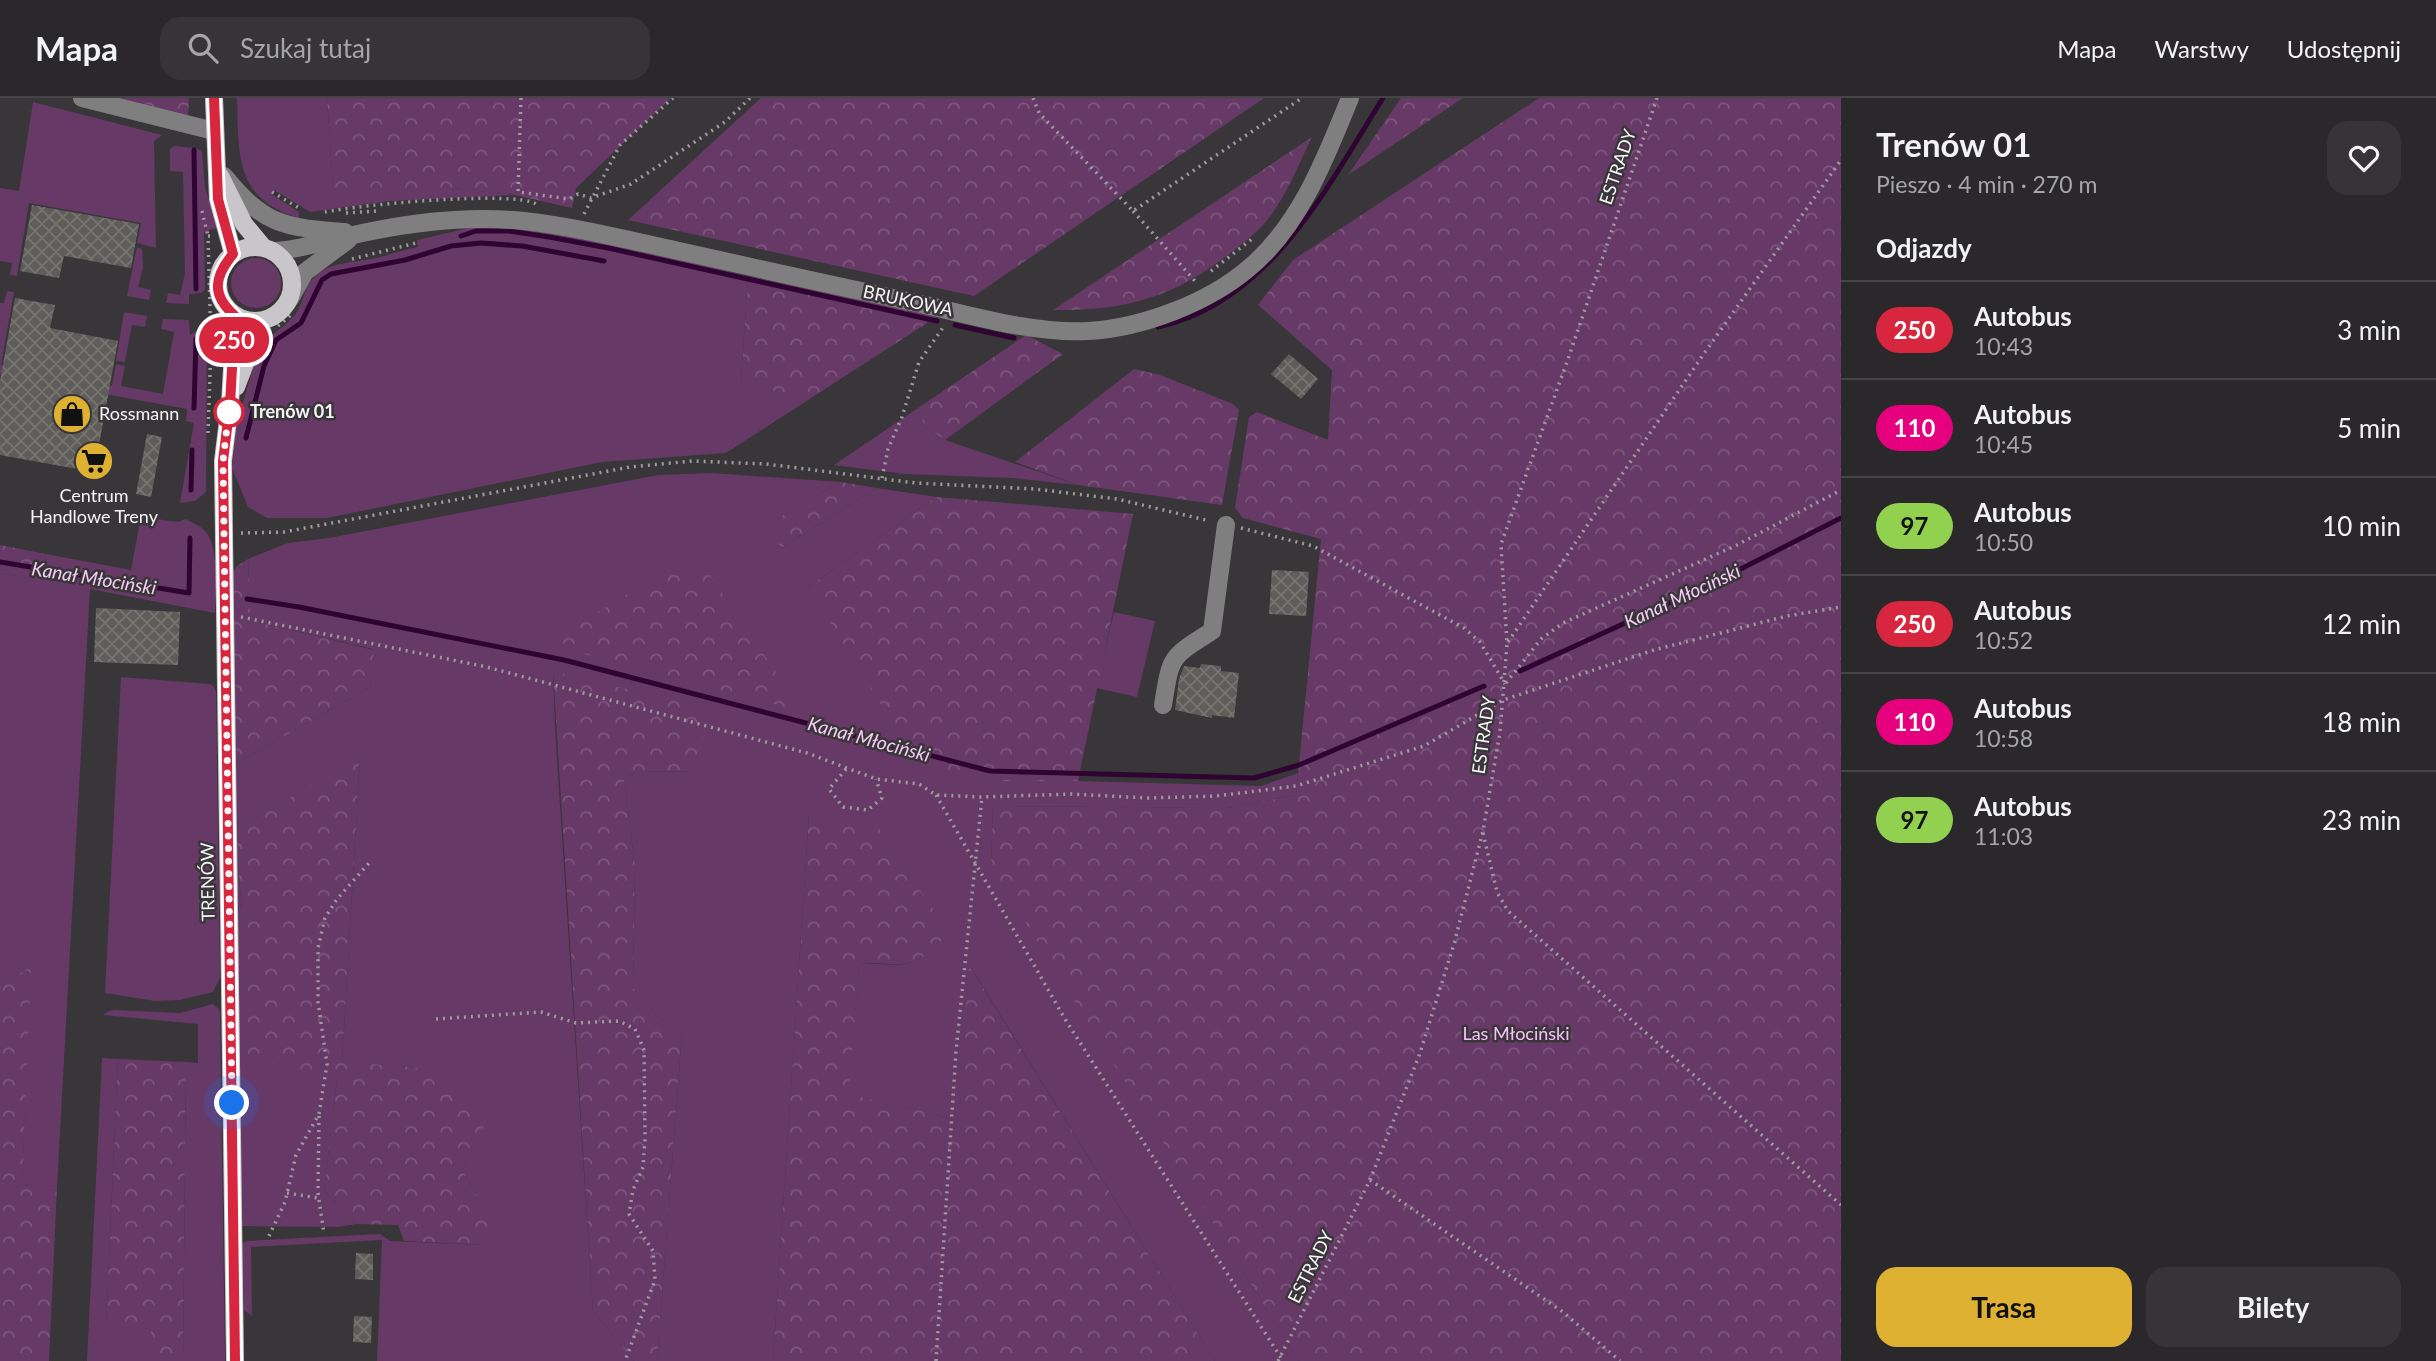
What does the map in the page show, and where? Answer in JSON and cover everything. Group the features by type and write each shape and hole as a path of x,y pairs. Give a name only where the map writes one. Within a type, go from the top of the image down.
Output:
{"main road":[{"path":"214,98 215,166 220,214 233,254"},
{"path":"215,166 244,224 289,267 293,283 290,299 283,310 273,318 261,322 235,316 223,303 218,286 221,268 233,254 245,248 268,249"},
{"name":"TRENÓW","path":"235,316 230,404 223,461 235,1361"},
{"name":"TRENÓW","path":"230,404 261,322"}],"street":[{"path":"82,98 214,131"},
{"name":"BRUKOWA","path":"268,249 307,247 359,234 438,220 480,218 524,221 578,228 1055,331 1090,331 1138,324 1200,300 1249,268 1282,232 1316,177 1350,98"},
{"path":"215,166 260,213 297,227 359,234"},
{"name":"BRUKOWA","path":"290,299 305,272 359,234"},
{"path":"1163,705 1170,665 1181,651 1212,631 1226,525"}],"path":[{"path":"521,98 518,192 569,199 578,194 591,198 631,184 725,122 750,98"},
{"path":"582,218 620,145 673,98"},
{"path":"1034,98 1039,113 1133,211 1195,281"},
{"path":"1133,211 1302,98"},
{"name":"ESTRADY","path":"1280,1360 1370,1180 1419,1056 1454,944 1483,831 1505,684 1507,644 1501,544 1567,362 1657,98"},
{"path":"1507,644 1703,355 1841,160"},
{"path":"272,192 300,209"},
{"path":"227,230 208,236 211,344 234,345"},
{"path":"1231,257 1260,232"},
{"path":"344,260 418,242"},
{"path":"1214,277 1254,242"},
{"path":"1192,289 1203,283"},
{"path":"882,478 888,449 902,417 919,362 953,311"},
{"path":"224,536 248,531 284,533 630,467 680,462 766,464 916,483 1035,489 1117,499 1313,546 1464,628 1480,642 1505,684 1541,639 1563,623 1737,545 1841,490"},
{"path":"936,795 982,797 1070,794 1148,798 1202,796 1296,786 1424,746 1503,700 1654,650 1787,616 1841,607"},
{"path":"226,614 487,667 807,753 876,779 919,784 936,795 1065,1019 1280,1360"},
{"path":"846,769 829,789 844,807 868,810 883,798 876,779"},
{"path":"936,1361 956,1051 982,797"},
{"path":"1483,831 1497,892 1508,911 1841,1205"},
{"path":"324,1234 318,1198 319,1114 327,1064 318,1002 318,948 325,918 370,862"},
{"path":"436,1018 541,1012 576,1023 619,1021 635,1029 644,1050 645,1139 643,1167 633,1191 629,1214 653,1251 654,1280 625,1361"},
{"path":"269,1236 287,1193 296,1155 319,1114"},
{"path":"1370,1180 1563,1312 1620,1361"},
{"path":"287,1193 318,1198"}],"green space":[{"path":"112,98 189,98 188,118"},
{"path":"237,98 327,98 333,188 453,188 514,195 390,201 310,212 274,190 271,194 299,212 299,218 278,210 251,187 240,156"},
{"path":"327,98 671,98 576,188 572,208 514,195 453,188 333,188"},
{"path":"761,98 1264,98 974,296 628,220"},
{"path":"1401,98 1463,98 1348,175"},
{"name":"Las Młociński","path":"1539,98 1841,98 1841,1361 1299,1361 991,867 993,806 1228,808 1296,795 1321,539 1243,518 1235,508 1249,417 1257,412 1328,440 1332,370 1258,305 1293,260"},
{"path":"33,102 162,135 154,141 156,248 137,243 141,223 29,203 17,276 10,275 12,263 0,261 0,188 19,191"},
{"path":"1312,137 1287,189 1269,218 1247,240 1212,267 1170,290 1127,304 1080,310 1053,310"},
{"path":"174,146 202,151 205,188 218,227 204,232 205,290 189,294 189,304 166,303 168,293 180,295 185,273 183,172 170,171 170,149"},
{"path":"473,227 542,231 577,237 748,276 741,381 808,400 726,453 602,462 327,518 267,518 248,507 232,468 236,426 257,355 262,356 273,335 295,315 311,281 323,270 331,267 418,247 417,240"},
{"path":"137,247 142,249 143,267 138,287 151,290 149,300 127,296"},
{"path":"256,258 274,265 281,283 274,301 256,308 238,301 231,283 238,265"},
{"path":"748,276 938,316 808,400 741,382"},
{"path":"7,291 14,292 1,365 112,386 116,364 125,366 121,386 163,394 174,332 161,329 163,319 189,320 190,335 207,324 206,492 195,501 180,503 194,423 186,421 187,409 0,375 0,303 4,303"},
{"path":"124,312 147,316 145,327 132,325 125,362 116,361"},
{"path":"1026,335 1063,354 945,440 925,427 918,408"},
{"path":"1134,369 1160,375 1233,404 1239,410 1222,505 1078,485 1015,462"},
{"path":"918,408 925,427 945,440 1078,485 1011,478 905,474 834,465"},
{"path":"711,473 841,482 768,524 781,548 877,488 937,497 808,587 991,781 1261,786 1298,773 1296,795 1228,808 993,806 991,866 1299,1361 1215,1361 970,966 959,1122 923,1110 848,1095 859,963 909,963 926,954 948,933 809,814 773,1361 657,1361 682,1033 660,1019 633,988 635,866 624,779 634,772 701,771 553,671 593,1311 634,1361 377,1361 382,1240 251,1247 252,1316 244,1310 242,1244 246,1241 380,1234 390,1241 485,1245 478,1198 463,1171 466,1154 455,1096 435,1077 414,1067 342,1063 360,758 235,830 242,912 337,1080 324,1191 356,1224 338,1227 240,1226 234,765 370,687 373,649 240,618 250,611 248,559 288,543 329,538 658,475"},
{"path":"841,482 877,488 781,548 767,524"},
{"path":"937,497 1133,514 1078,781 991,781 917,763 808,587"},
{"path":"141,517 178,522 186,519 205,531 210,538 215,558 215,613 90,589 57,1187 22,1184 30,967 0,988 0,573 42,580 46,554 131,570"},
{"path":"0,545 46,554 42,580 0,573"},
{"path":"248,559 250,612 241,618 374,650 370,687 234,765 233,572"},
{"path":"704,566 803,712 547,644 667,569"},
{"path":"1114,612 1155,621 1137,697 1096,688"},
{"path":"553,671 705,708 701,771 634,772 624,779 635,866 633,988 660,1019 682,1032 657,1361 634,1361 593,1311"},
{"path":"121,677 210,684 216,692 220,978 213,992 180,1000 155,1001 105,993"},
{"path":"360,757 342,1062 414,1067 436,1077 455,1096 479,1113 486,1136 466,1154 463,1171 478,1198 487,1223 485,1245 404,1241 398,1225 356,1224 324,1191 337,1080 244,1056 242,912 235,830"},
{"path":"809,814 878,827 949,933 926,955 908,963 859,963 849,1095 923,1110 959,1122 969,965 1215,1361 773,1361"},
{"path":"31,966 22,1184 57,1187 49,1361 0,1361 0,988"},
{"path":"213,1004 220,1014 225,1361 183,1361 186,1062 198,1063 198,1024 103,1015 115,1010 180,1013"},
{"path":"102,1058 118,1059 106,1324 152,1329 150,1361 87,1361"},
{"path":"118,1059 186,1062 183,1361 150,1361 151,1329 106,1325"}],"building":[{"path":"32,205 139,224 131,268 64,256 59,278 20,271"},
{"path":"15,298 55,305 50,328 118,341 94,472 0,455 0,381"},
{"path":"1289,354 1318,379 1301,399 1271,374"},
{"path":"147,434 162,437 151,497 136,494"},
{"path":"1272,570 1309,572 1306,616 1269,614"},
{"path":"96,608 180,612 178,665 94,662"},
{"path":"1201,664 1221,666 1221,671 1239,673 1234,718 1212,715 1212,718 1175,710 1179,679 1184,666 1200,668"},
{"path":"356,1253 373,1254 373,1280 355,1279"},
{"path":"354,1316 372,1317 371,1343 353,1342"}],"waterway":[{"path":"1158,327 1198,314 1233,294 1264,267 1292,237 1317,203 1383,98"},
{"path":"194,150 196,289"},
{"path":"461,236 476,231 509,231 549,237 937,321"},
{"path":"246,438 264,366 276,340 301,323 322,280 331,274 405,260 451,246 481,243 522,246 604,261"},
{"path":"955,325 1014,338"},
{"path":"194,408 196,339"},
{"path":"191,490 192,450"},
{"name":"Kanał Młociński","path":"1520,671 1717,581 1841,518"},
{"name":"Kanał Młociński","path":"0,562 189,593 190,538"},
{"name":"Kanał Młociński","path":"247,599 564,660 990,771 1254,778 1299,765 1484,686"}],"bus line":[{"name":"250","path":"214,98 218,199 233,254 221,268 218,286 223,303 235,316 230,404 223,461 235,1361"}],"place":[{"name":"Trenów 01","path":"229,412"},
{"name":"Rossmann","path":"72,414"},
{"name":"Centrum Handlowe Treny","path":"94,461"}],"route":[{"path":"229,412 223,461 232,1103"}]}
